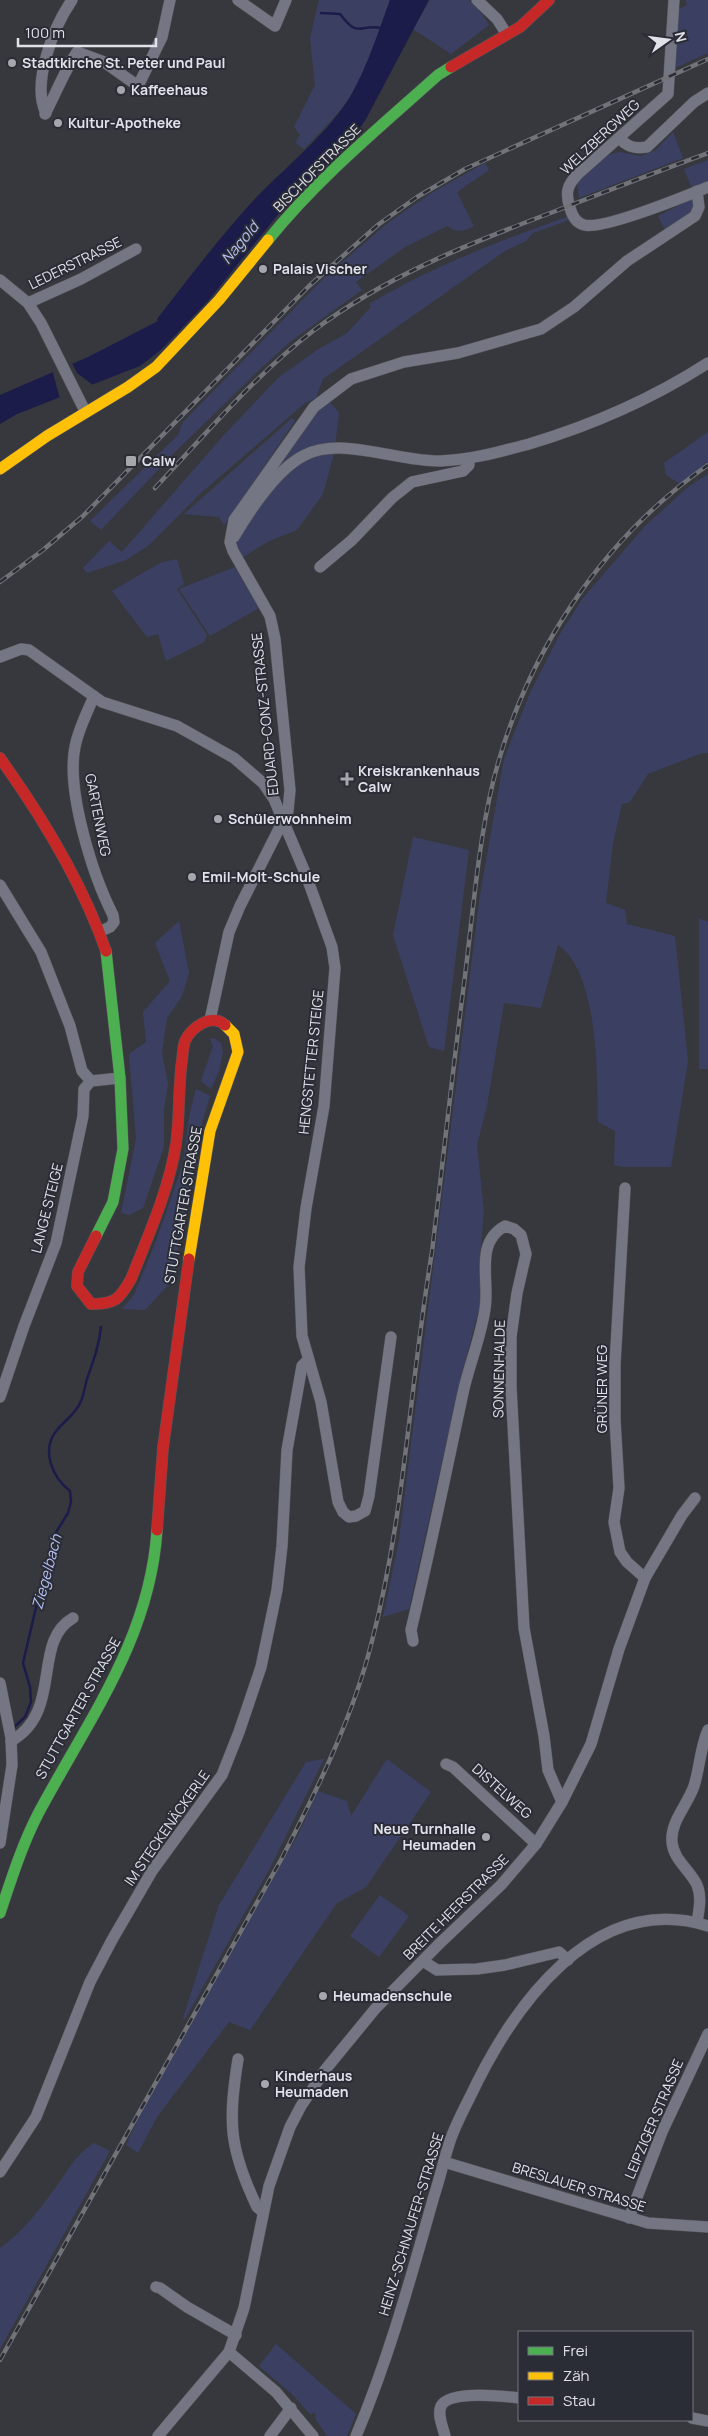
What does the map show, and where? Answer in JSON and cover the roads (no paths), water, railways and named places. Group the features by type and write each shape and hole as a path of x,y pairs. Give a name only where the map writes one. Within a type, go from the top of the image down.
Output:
{"main road":[{"name":"BISCHOFSTRASSE","path":"506,33 515,21 538,0"},
{"name":"BISCHOFSTRASSE","path":"0,469 156,367 220,300 299,203 423,87 456,63 531,19 549,0"},
{"name":"STUTTGARTER STRASSE","path":"0,758 21,786 56,843 88,901 101,931 110,969 124,1121 123,1149 118,1180 104,1222 79,1266 77,1286 86,1300 102,1306 121,1296 131,1279 140,1257 174,1152 179,1115 180,1072 185,1042 192,1030 210,1020 221,1021 229,1026 234,1034 238,1052 210,1131 203,1166 172,1373 163,1448 156,1551 147,1600 122,1663 37,1816 0,1913"}],"street":[{"path":"72,0 56,26 48,53 41,102 46,113 56,94 63,74 77,52 104,62 138,86 162,37 170,0"},
{"path":"238,0 275,26 286,0"},
{"path":"476,0 497,19 506,33"},
{"name":"WELZBERGWEG","path":"674,0 668,94 578,174 568,185 568,202 574,218 581,224 590,226 601,224 703,189"},
{"path":"619,138 627,146 647,147 694,102 708,93"},
{"path":"230,542 234,520 314,407 325,398 351,379 370,372 404,362 458,353 496,344 541,329 556,321 627,261 695,216 703,189"},
{"name":"LEDERSTRASSE","path":"28,303 136,249"},
{"path":"0,280 28,303 41,323 75,394 86,411"},
{"path":"230,542 247,516 278,477 293,462 306,454 332,447 354,449 412,460 469,459 567,433 618,413 708,363"},
{"path":"320,567 352,540 392,498 412,482 463,472 469,464 469,459"},
{"name":"EDUARD-CONZ-STRASSE","path":"210,1020 229,932 288,811 290,790 275,640 270,616 252,588 230,542"},
{"name":"HENGSTETTER STEIGE","path":"0,657 21,649 29,650 102,702 177,726 234,758 263,783 274,800 315,900 332,947 335,968 324,1106 306,1208 299,1267 302,1336 321,1402 338,1502 343,1512 349,1517 356,1516 365,1511 369,1496 391,1337"},
{"name":"GARTENWEG","path":"94,696 75,747 74,769 75,790 93,868 113,915 114,922 110,927 101,931"},
{"path":"0,885 41,952 70,1026 82,1071 91,1081 120,1078"},
{"name":"LANGE STEIGE","path":"0,1398 24,1326 56,1244 83,1116 84,1089 91,1081"},
{"name":"GRÜNER WEG","path":"626,1188 615,1364 619,1488 614,1522 620,1552 627,1562 645,1578"},
{"name":"SONNENHALDE","path":"413,1641 411,1630 436,1524 467,1374 486,1308 485,1258 489,1240 494,1232 505,1226 514,1229 521,1235 526,1254 517,1293 511,1337 511,1387 524,1628 544,1736 548,1770 562,1802"},
{"name":"IM STECKENÄCKERLE","path":"0,2172 36,2117 90,1982 112,1940 152,1871 222,1775 239,1732 261,1667 277,1590 282,1546 287,1450 302,1366 308,1360"},
{"name":"BREITE HEERSTRASSE","path":"158,2436 229,2352 244,2308 263,2212 273,2174 290,2127 301,2106 325,2070 375,2009 502,1885 536,1844 562,1802 591,1744 620,1649 645,1578 682,1515 695,1498"},
{"path":"11,1739 23,1734 34,1722 40,1709 52,1650 60,1628 73,1618"},
{"path":"0,1683 11,1739 12,1765 0,1843"},
{"path":"703,1924 696,1885 676,1854 672,1842 673,1828 694,1787 703,1742 708,1730"},
{"name":"DISTELWEG","path":"446,1764 453,1767 496,1805 536,1844"},
{"name":"HEINZ-SCHNAUFER-STRASSE","path":"356,2436 378,2380 398,2319 450,2140 492,2052 515,2016 543,1981 595,1938 624,1927 647,1922 703,1924"},
{"path":"423,1961 437,1970 448,1970 506,1965 559,1952 568,1960"},
{"name":"LEIPZIGER STRASSE","path":"629,2218 662,2132 708,2034"},
{"path":"238,2059 231,2123 234,2152 257,2207 263,2212"},
{"name":"BRESLAUER STRASSE","path":"444,2162 629,2218 670,2226 708,2227"},
{"path":"156,2287 186,2307 236,2335"},
{"path":"229,2352 291,2408 313,2436"},
{"path":"445,2436 439,2414 441,2405 449,2398 460,2396 518,2398"},
{"path":"270,2436 291,2408"},
{"path":"693,2418 708,2421"}],"water":[{"name":"Nagold","path":"390,0 429,0 366,119 351,141 289,201 208,301 161,350 140,366 17,414 0,424 0,395 88,357 158,321 157,319 180,289 240,215 318,137 342,109 363,72"}],"waterway":[{"path":"321,13 340,14 346,22 355,28 381,28"},
{"name":"Ziegelbach","path":"13,1728 25,1717 31,1702 30,1687 23,1663 37,1603 47,1577 55,1534 68,1513 71,1502 70,1491 58,1479 54,1471 49,1455 49,1446 57,1430 79,1406 94,1360 101,1327"}],"railway":[{"path":"0,582 43,550 83,516 309,286 379,224 417,197 465,169 708,59"},
{"path":"155,488 231,406 291,348 341,311 369,294 459,249 708,153"},
{"path":"0,2360 282,1858 309,1805 345,1725 372,1641 383,1593 400,1496 424,1301 432,1252 476,879 483,830 493,782 507,736 525,690 546,646 572,604 601,565 634,528 669,495 708,465"}],"place":[{"name":"Stadtkirche St. Peter und Paul","path":"12,63"},
{"name":"Kaffeehaus","path":"121,90"},
{"name":"Kultur-Apotheke","path":"58,123"},
{"name":"Palais Vischer","path":"263,269"},
{"name":"Calw","path":"131,461"},
{"name":"Kreiskrankenhaus Calw","path":"347,779"},
{"name":"Schülerwohnheim","path":"218,819"},
{"name":"Emil-Molt-Schule","path":"192,877"},
{"name":"Neue Turnhalle Heumaden","path":"486,1837"},
{"name":"Heumadenschule","path":"323,1996"},
{"name":"Kinderhaus Heumaden","path":"265,2084"}]}
